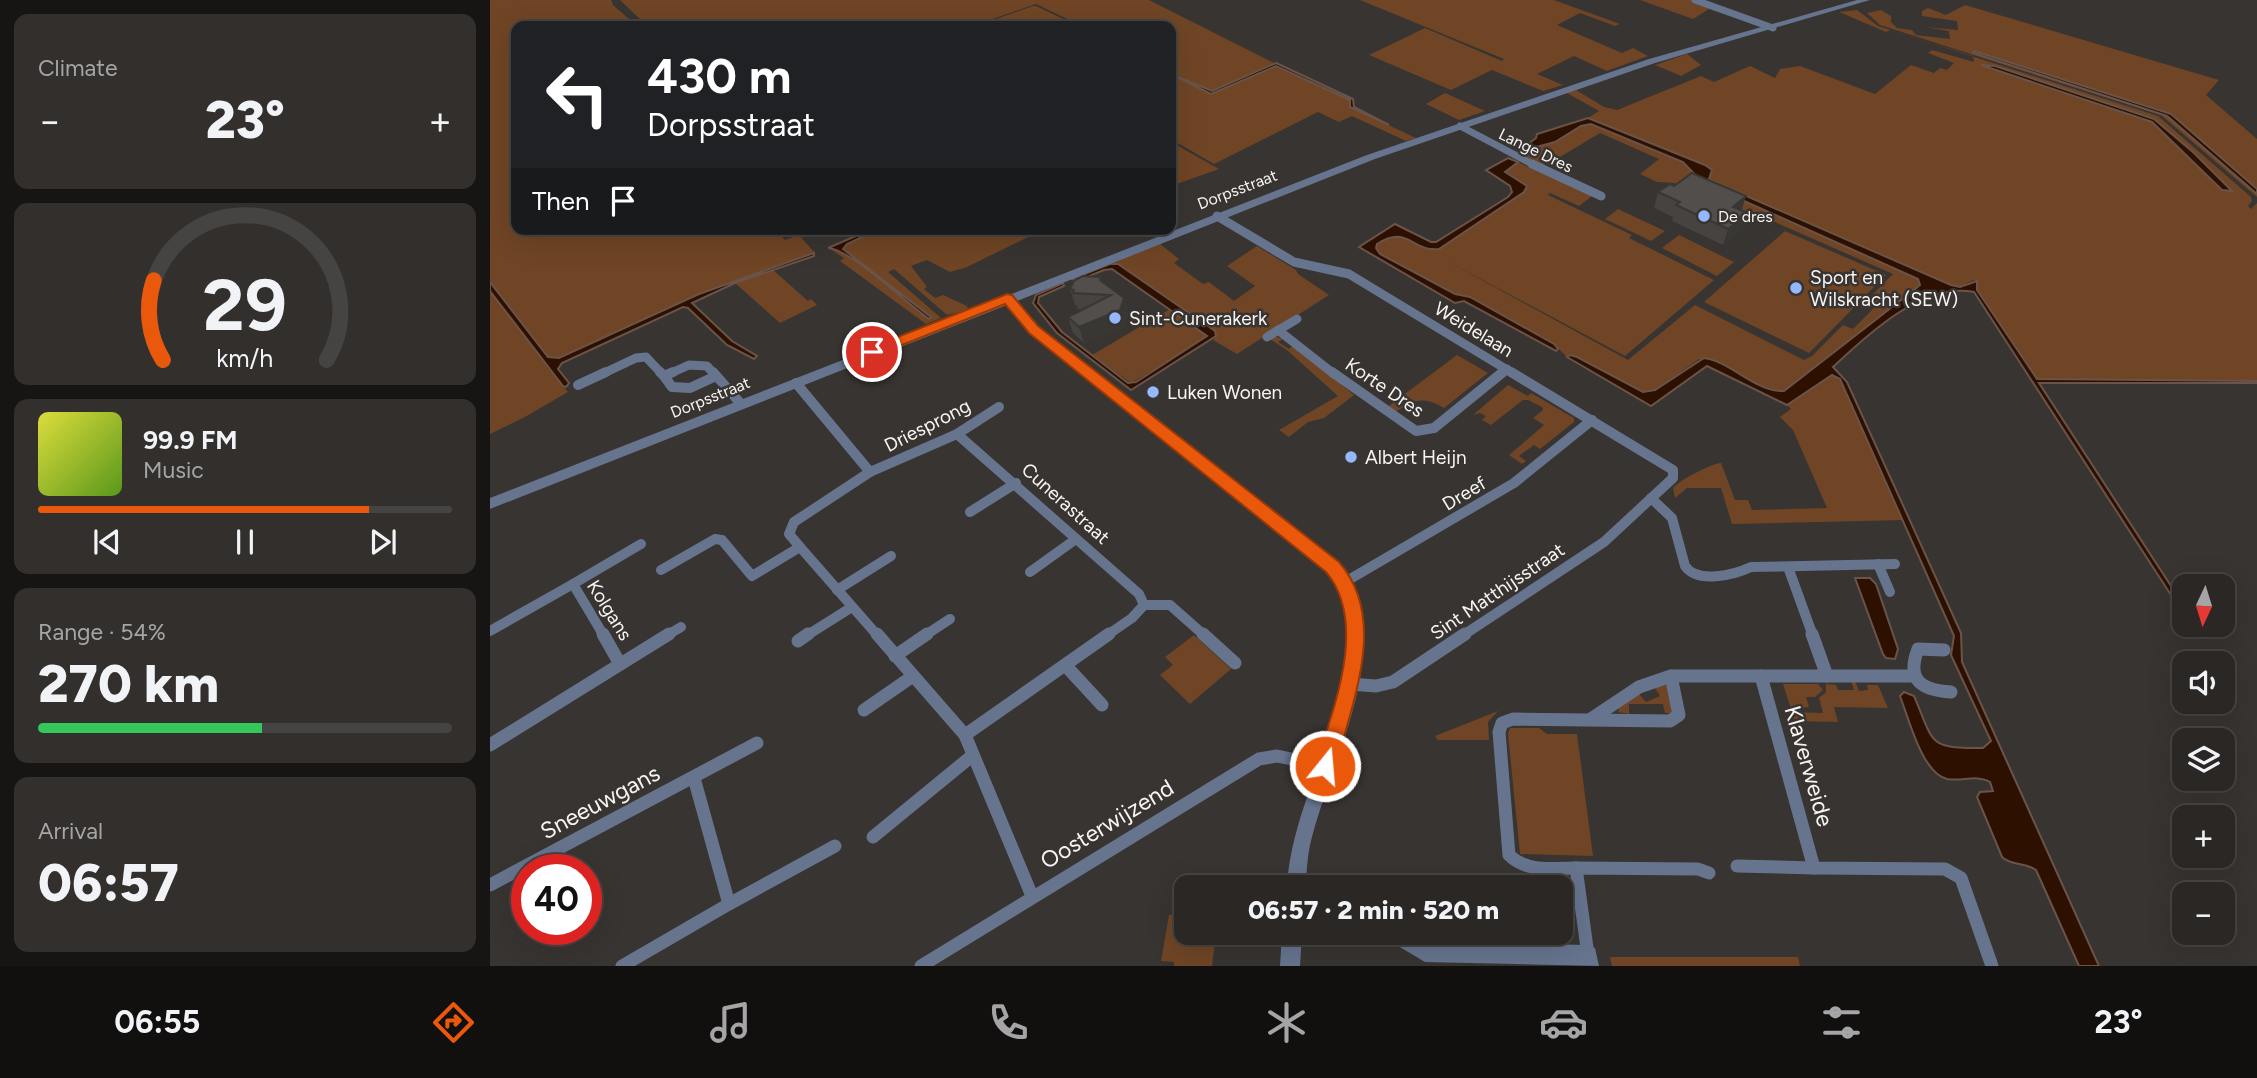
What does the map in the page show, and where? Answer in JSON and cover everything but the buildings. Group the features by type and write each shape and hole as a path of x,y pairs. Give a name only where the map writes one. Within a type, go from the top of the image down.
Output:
{"street":[{"path":"1695,0 1773,28"},
{"name":"Dorpsstraat","path":"1176,232 1371,156 1652,61 1866,0"},
{"name":"Lange Dres","path":"1460,126 1512,155 1601,196"},
{"name":"Weidelaan","path":"1217,216 1294,262 1349,274 1673,470 1674,478 1651,498"},
{"name":"Dorpsstraat","path":"490,504 1168,235"},
{"path":"1007,298 1034,329 1332,567 1345,582 1355,624 1350,684 1300,846 1297,875"},
{"path":"1267,337 1297,319"},
{"name":"Korte Dres","path":"1278,330 1361,396 1416,431 1434,428 1507,369"},
{"path":"578,385 641,357 649,358 672,387 685,389 716,376"},
{"path":"664,376 684,367 700,364 707,366 741,404"},
{"name":"Driesprong","path":"796,383 870,472"},
{"name":"Driesprong","path":"800,547 789,534 794,522 870,472 957,434 999,407"},
{"name":"Dreef","path":"1345,582 1514,483 1592,420"},
{"name":"Cunerastraat","path":"957,434 1016,483 1139,594 1144,605"},
{"path":"970,512 1016,483"},
{"path":"1651,498 1672,518 1685,566 1689,572 1696,575 1734,575 1751,567 1895,564"},
{"name":"Sint Matthijsstraat","path":"1350,684 1376,687 1388,685 1604,542 1651,498"},
{"path":"661,570 715,539 722,540 752,576 800,547 965,735 1032,896"},
{"path":"1030,572 1076,539"},
{"path":"573,584 641,544"},
{"path":"837,590 891,556"},
{"path":"1878,564 1889,592"},
{"path":"1787,567 1827,676"},
{"name":"Kolgans","path":"490,631 573,584 620,664"},
{"path":"965,735 1066,666 1132,618 1144,605 1170,605 1235,663"},
{"path":"798,641 852,607"},
{"path":"895,656 950,619"},
{"name":"Kolgans","path":"490,745 681,627"},
{"path":"1914,676 1918,649 1944,650"},
{"path":"1066,666 1102,705"},
{"path":"864,710 913,676"},
{"path":"1671,676 1679,715 1675,719 1505,721 1500,727 1509,855 1518,865 1526,867 1698,869 1709,873"},
{"name":"Klaverweide","path":"1590,720 1639,687 1671,676 1914,676 1918,683 1931,692 1951,692"},
{"name":"Klaverweide","path":"1761,676 1814,868"},
{"name":"Sneeuwgans","path":"490,885 757,743"},
{"path":"873,837 973,755"},
{"name":"Oosterwijzend","path":"921,966 1259,759 1277,756 1325,766"},
{"path":"694,778 729,904"},
{"path":"622,966 835,846"},
{"path":"1737,866 1953,871 1961,878 1993,966"},
{"path":"1412,945 1421,951 1448,960 1588,961 1576,867"},
{"path":"1290,966 1291,945"}],"shaded area":[{"path":"490,0 611,0 631,21 511,21 511,235 780,235 785,240 799,235 815,253 699,294 559,358 548,357 490,282"},
{"path":"620,0 1149,0 1274,63 1216,90 1208,91 1176,75 1176,21 1072,21 1036,4 987,21 642,21"},
{"path":"1360,0 1554,0 1620,24 1615,26 1580,13 1557,25 1622,53 1633,48 1648,56 1607,71 1574,56 1537,74 1563,85 1543,91 1492,70 1451,90 1369,55 1425,28 1502,61 1504,59"},
{"path":"1640,0 1693,0 1758,25 1709,9 1693,19"},
{"path":"1965,5 2219,80 2206,95 2257,139 2257,190 2171,114 1973,52 2167,116 2257,194 2257,197 2161,115 1880,25 1867,13 1881,10 1891,16 1891,22 1897,28 1912,30 1916,35 1950,39 1949,31 1924,27 1958,30 1957,21 1922,16 1922,11 1928,8 1946,15"},
{"path":"1033,6 1068,21 990,21"},
{"path":"1857,10 1878,26 1907,35 1890,30 1886,32 1839,12"},
{"path":"1907,35 1973,56 1973,57"},
{"path":"1932,50 1974,62 1973,57 2158,116 2251,197 2252,201 2248,206 2251,209 2257,203 2257,381 2037,379 1977,290 1977,282 1973,280 1960,287 1951,285 1712,181 1709,179 1712,170 1708,167 1588,118 1599,111 1567,93 1576,90 1604,107 1617,110 1701,76 1714,82 1750,66 1775,78 1780,69 1800,66 1875,94 1911,65 1934,73 1940,68 1947,70 1954,63 1928,53","holes":["1982,64 2149,117 2194,153 2232,191 2216,183 2152,122"]},
{"path":"1974,51 2171,114 2257,189 2257,194 2167,116 1973,53"},
{"path":"1687,54 1701,65 1681,76 1655,65"},
{"path":"1276,63 1353,99 1354,107 1389,125 1350,107 1350,100 1276,66 1211,94 1176,76 1212,91"},
{"path":"1981,65 1995,66 2154,119 2194,153 2232,191 2222,190 2152,122"},
{"path":"1273,66 1350,100 1352,108 1416,138 1406,141 1352,116 1339,122 1318,112 1214,164 1176,142 1176,76 1211,94"},
{"path":"1445,93 1485,111 1459,120 1426,104"},
{"path":"1588,118 1705,165 1712,170 1709,179 1712,181 1951,285 1960,287 1977,281 1977,290 2037,379 2257,381 2039,383 2172,588 2172,597 1974,292 1955,291 1916,303 1880,326 1833,367 1847,382 1961,633 1962,662 2099,966 2079,966 2036,870 2002,857 1977,797 1980,792 1993,791 1990,782 1980,779 1947,779 1938,775 1930,767 1918,744 1900,696 1904,692 1914,696 1930,734 1942,744 1983,748 1991,741 1951,655 1954,636 1840,379 1832,375 1787,405 1707,366 1651,406 1567,357 1577,357 1643,392 1655,390 1704,358 1724,365 1763,387 1784,391 1920,285 1918,279 1702,182 1683,162 1591,124 1581,126 1555,142 1518,152 1536,138 1537,134"},
{"path":"1591,124 1683,162 1702,182 1913,275 1920,281 1920,286 1787,390 1767,388 1722,366 1699,359 1655,390 1647,392 1636,390 1570,355 1567,357 1554,344 1470,297 1455,294 1380,254 1376,248 1377,244 1385,239 1398,236 1409,238 1428,248 1524,192 1505,172 1518,162 1592,196 1579,206 1550,193 1548,195 1632,235 1629,238 1714,280 1625,356 1447,261 1628,360 1695,305 1804,360 1812,356 1843,325 1853,329 1873,309 1874,306 1865,302 1893,274 1768,219 1763,223 1674,183 1657,182 1640,174 1659,159 1600,133 1550,163 1539,165 1520,153 1555,142 1581,126"},
{"path":"1176,145 1219,169 1176,184"},
{"path":"1508,158 1518,162 1505,172 1527,186 1524,192 1439,249 1422,247 1396,237 1377,244 1376,248 1380,254 1455,294 1470,297 1554,344 1558,349 1556,351 1464,301 1455,303 1359,247 1395,224 1436,242 1508,197 1512,192 1510,186 1486,170"},
{"path":"1618,209 1665,231 1651,241 1605,219"},
{"name":"Sport en Wilskracht (SEW)","path":"1785,231 1886,275 1809,353 1704,302"},
{"path":"858,235 866,235 847,244 843,249 931,317 929,319 851,258 828,248"},
{"path":"866,235 1032,235 967,267 950,272 927,260 911,266 927,287 924,289 935,298 943,295 967,306 968,310 947,315 894,269 888,272 941,318 926,324 840,261 844,258 830,249 850,258 930,319 843,249 847,244"},
{"path":"1679,235 1734,262 1717,276 1662,248"},
{"path":"1159,243 1179,259 1174,263 1203,284 1209,282 1234,301 1255,286 1227,266 1257,246 1296,270 1329,295 1237,354 1213,340 1215,331 1121,266 1112,263"},
{"path":"814,253 814,256 735,283 692,303 732,341 757,356 754,359 727,345 688,308 683,307 562,363 558,369 569,383 566,387 490,291 490,282 548,357 559,358 699,294"},
{"path":"1110,264 1118,264 1215,331 1216,336 1131,390 1057,333 1033,303 1036,295 1063,283 1064,286 1039,297 1038,303 1062,332 1128,383 1136,382 1207,336 1112,269 1077,281 1072,279"},
{"path":"773,270 808,301 811,299 817,305 780,323 735,283"},
{"path":"490,291 568,392 490,434"},
{"path":"1170,309 1207,338 1131,383 1092,355"},
{"path":"1274,336 1283,339 1278,342 1289,349 1294,345 1354,395 1324,418 1308,422 1289,437 1279,430 1338,396 1288,351 1270,339"},
{"path":"1457,355 1488,373 1444,408 1424,400 1412,402 1394,413 1386,408"},
{"path":"1832,375 1841,381 1903,520 1732,524 1721,488 1687,488 1675,498 1673,488 1703,469 1721,463 1735,500 1748,500 1752,510 1827,508 1793,430 1780,417 1791,409 1787,405"},
{"path":"1508,385 1528,396 1531,393 1574,418 1574,422 1540,449 1534,445 1519,456 1526,461 1522,464 1509,455 1544,425 1533,418 1543,410 1542,407 1523,400 1491,425 1482,420 1486,416 1480,413 1473,415"},
{"path":"1855,578 1870,578 1876,584 1898,649 1895,659 1886,658 1883,654"},
{"path":"1194,635 1231,669 1190,704 1160,675 1173,665 1165,657"},
{"path":"1851,681 1855,681 1859,691 1868,690 1867,685 1878,685 1888,708 1834,707 1838,722 1794,721 1794,712 1823,713 1819,698 1826,692 1826,684 1836,685 1838,690 1854,690"},
{"path":"1662,684 1667,686 1673,710 1671,713 1665,713 1663,704 1629,704 1629,714 1618,712 1619,708 1639,694 1646,702 1660,696 1655,688"},
{"path":"1783,684 1818,684 1823,690 1815,697 1806,697 1809,707 1791,709"},
{"path":"1498,711 1488,722 1489,740 1438,740 1435,736"},
{"path":"1510,728 1539,728 1547,734 1577,734 1593,856 1520,854 1508,734"},
{"path":"1169,915 1174,915 1174,945 1215,945 1212,966 1174,966 1174,962 1161,961"},
{"path":"1610,957 1798,957 1800,966 1612,966"}],"place":[{"name":"De dres","path":"1704,216"},
{"name":"Sport en Wilskracht (SEW)","path":"1796,288"},
{"name":"Sint-Cunerakerk","path":"1115,318"},
{"name":"Luken Wonen","path":"1153,392"},
{"name":"Albert Heijn","path":"1351,457"}],"route":[{"path":"872,352 1007,298 1034,329 1332,567 1345,582 1349,595 1355,624 1355,646 1350,684 1325,766"}]}
